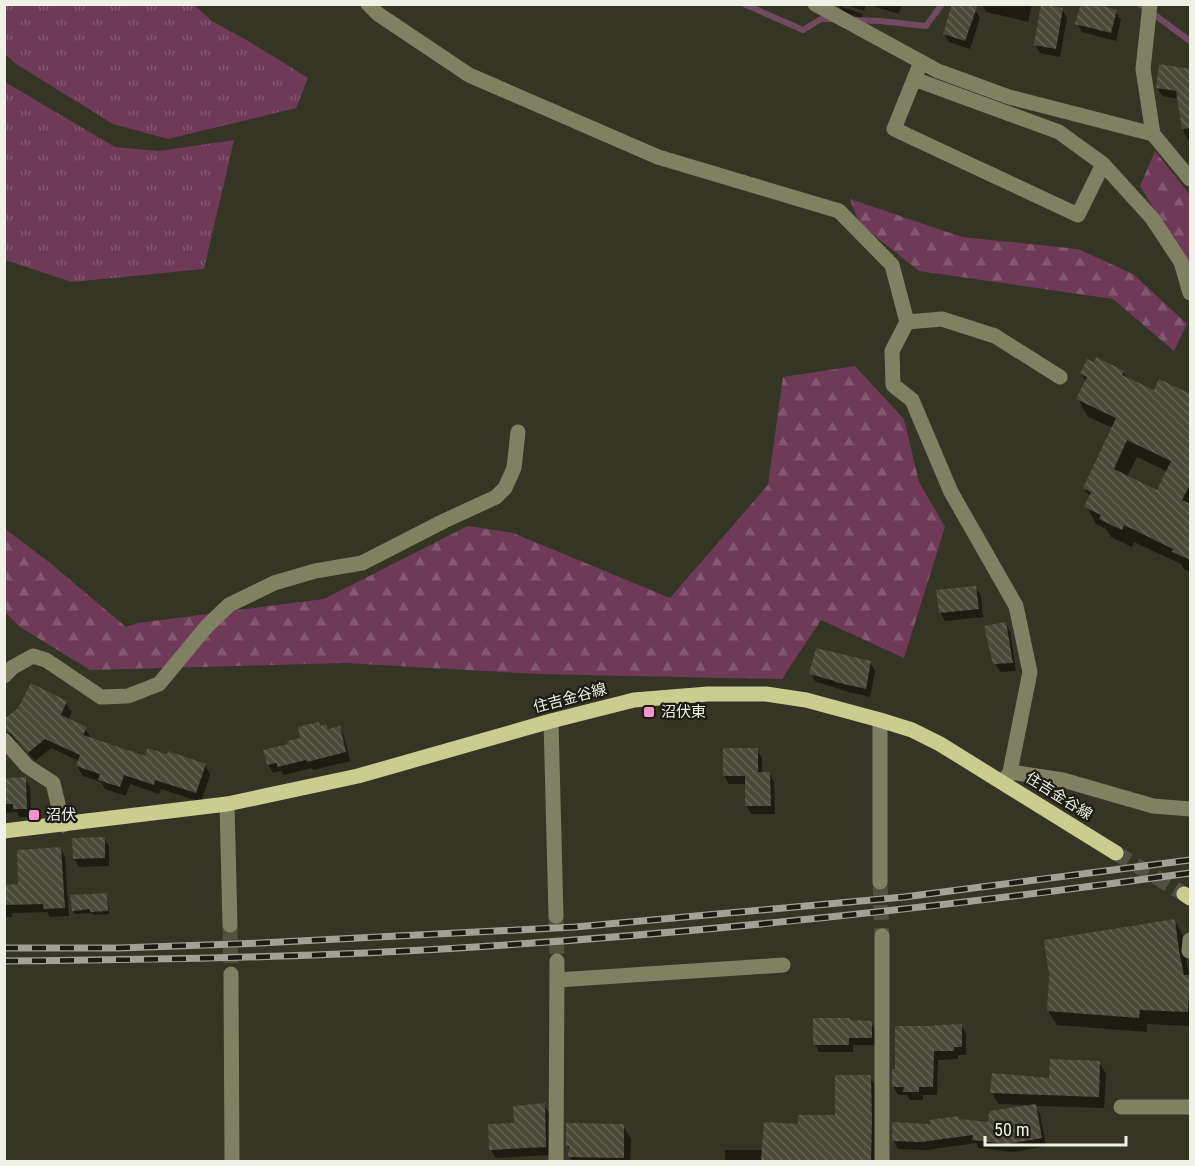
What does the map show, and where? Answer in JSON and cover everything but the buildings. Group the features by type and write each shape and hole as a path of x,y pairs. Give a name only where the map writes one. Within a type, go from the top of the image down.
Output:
{"main road":[{"name":"住吉金谷線","path":"4,831 227,804 358,776 634,700 708,694 766,694 806,700 912,730 1007,778 1116,853"}],"street":[{"path":"368,4 378,14 469,75 658,157 839,211 892,264 907,322 892,351 893,385 912,400 951,492 1016,606 1030,672 1007,778 1063,780 1153,806 1191,809"},
{"path":"1150,4 1143,69 1153,134 1191,179"},
{"path":"821,8 939,71 1009,97 1153,134"},
{"path":"921,62 894,129 1078,215 1103,164"},
{"path":"914,79 1059,132 1103,164 1152,218 1181,262 1191,293"},
{"path":"907,322 942,319 995,336 1060,377"},
{"path":"4,676 13,667 33,656 46,660 101,698 128,696 159,684 207,626 229,605 274,584 315,571 362,563 496,497 505,488 514,468 518,432"},
{"path":"880,720 880,882"},
{"path":"551,721 556,916"},
{"path":"4,740 27,766 53,783 63,825"},
{"path":"227,804 230,925"},
{"path":"882,936 882,1161 897,1161"},
{"path":"556,1161 557,961"},
{"path":"557,980 783,965"},
{"path":"231,974 232,1161"},
{"path":"1121,1107 1191,1107"}],"green space":[{"path":"5,4 194,5 212,21 308,78 296,108 168,139 113,124 16,64 5,54"},
{"path":"5,82 115,147 159,151 234,140 204,269 72,282 5,260"},
{"path":"1155,151 1190,195 1190,268 1140,186"},
{"path":"850,199 962,237 1078,249 1133,274 1187,324 1174,351 1113,299 919,271 859,223"},
{"path":"855,366 904,419 919,482 945,527 904,658 821,620 782,679 538,674 346,663 90,670 20,627 5,612 4,528 49,562 126,627 138,623 324,599 468,526 513,533 670,598 768,485 783,377"}],"waterway":[{"path":"744,4 803,30 821,19 834,19"},
{"path":"853,20 926,26 942,4"},
{"path":"1140,4 1190,41"}],"tunnel":[{"path":"1116,853 1184,894"},
{"path":"880,882 882,936"},
{"path":"556,916 557,961"},
{"path":"230,925 231,974"}],"railway":[{"path":"4,948 119,948 260,943 575,927 904,897 1190,860"},
{"path":"4,961 305,955 602,938 897,910 1190,873"}],"place":[{"name":"沼伏東","path":"649,712"},
{"name":"沼伏","path":"34,815"}]}
